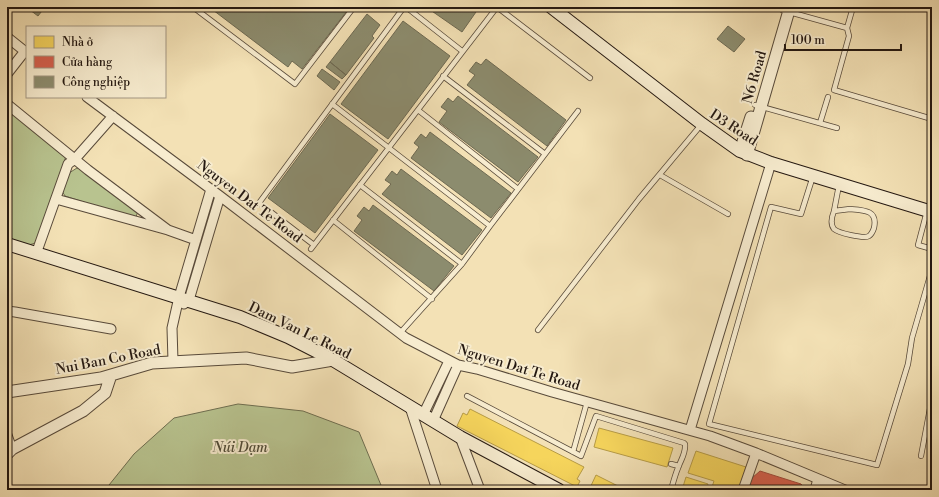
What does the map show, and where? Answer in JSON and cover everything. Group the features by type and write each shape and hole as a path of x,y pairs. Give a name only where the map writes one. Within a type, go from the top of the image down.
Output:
{"main road":[{"name":"D3 Road","path":"551,7 702,124 743,153 839,185 929,212"},
{"name":"Dam Van Le Road","path":"7,244 181,302 240,317 288,337 333,360 460,437 559,490"}],"street":[{"name":"N6 Road","path":"743,153 786,9"},
{"path":"7,37 26,52 7,74"},
{"name":"Nguyen Dat Te Road","path":"88,98 400,333 427,350 458,365 477,369 587,402 690,430 756,453 845,490"},
{"path":"7,104 75,159 168,230"},
{"path":"36,254 68,164 75,159 113,116"},
{"path":"690,430 771,163"},
{"path":"181,302 196,240 211,189"},
{"path":"173,361 172,328 220,196"},
{"path":"56,198 168,230 196,240"},
{"path":"7,311 111,329"},
{"name":"Nui Ban Co Road","path":"7,392 101,378 152,363 246,358 292,367 333,360"},
{"path":"428,418 449,361"},
{"path":"428,418 458,365"},
{"path":"7,435 10,452 83,411 105,393 111,375"},
{"path":"410,407 438,490"},
{"path":"460,437 480,490"},
{"path":"744,490 756,453"},
{"path":"815,490 818,479"}],"lane":[{"path":"193,7 295,84 354,7"},
{"path":"462,51 405,7 259,202 312,247 497,7 590,78"},
{"path":"853,7 847,28 849,36 834,90 932,119"},
{"path":"786,9 847,28"},
{"path":"443,76 545,154"},
{"path":"820,123 828,97"},
{"path":"332,104 490,226"},
{"path":"758,106 837,128"},
{"path":"418,110 518,189"},
{"path":"400,333 462,264 578,111"},
{"path":"538,330 638,198 660,175 702,124"},
{"path":"660,175 728,214"},
{"path":"813,176 801,214 771,207 709,424 877,465 908,364 912,338 932,269"},
{"path":"360,185 462,264"},
{"path":"834,211 859,210 872,214 875,217 872,233 865,237 834,230 832,225 832,217 839,185"},
{"path":"929,212 918,245 932,249"},
{"path":"333,220 432,299"},
{"path":"467,396 581,456 596,416 686,444 684,457 679,466 671,490"},
{"path":"921,456 932,398"},
{"path":"574,452 587,402"},
{"path":"671,464 679,466"}],"green space":[{"path":"7,110 66,156 39,239 35,243 29,245 7,238"},
{"path":"77,168 138,211 136,217 130,217 65,196 62,191 69,173"},
{"name":"Núi Dạm","path":"238,404 303,411 359,432 383,490 105,490 134,454 174,418"}],"building: Nhà ở":[{"path":"470,409 584,467 577,479 580,481 577,487 457,426 463,413 467,415"},
{"path":"599,428 673,448 667,467 594,447"},
{"path":"696,451 746,467 739,490 711,490 714,481 688,473"},
{"path":"596,475 626,490 589,490"},
{"path":"686,477 708,484 706,490 682,490"}],"building: Cửa hàng":[{"path":"760,471 801,484 807,490 748,490 752,478"}],"building: Công nghiệp":[{"path":"26,7 45,7 38,16"},
{"path":"209,7 350,7 302,69 292,61 288,67"},
{"path":"426,7 469,7 476,12 462,32"},
{"path":"367,14 380,25 372,36 374,38 346,75 330,62"},
{"path":"403,21 450,56 388,139 341,104"},
{"path":"728,26 745,39 734,52 717,39"},
{"path":"486,59 566,120 547,146 467,85 475,75 469,71 476,62 481,65"},
{"path":"330,62 346,75 342,79 326,67"},
{"path":"322,69 340,82 334,90 317,76"},
{"path":"458,96 538,157 518,182 439,122 447,111 441,107 448,98 453,102"},
{"path":"330,114 378,150 315,233 268,198"},
{"path":"430,132 511,193 491,218 411,158 419,147 414,143 421,134 426,138"},
{"path":"401,169 482,230 462,255 382,194 391,184 385,180 392,171 397,175"},
{"path":"373,205 454,266 434,291 354,231 362,220 357,216 364,207 369,211"}]}
